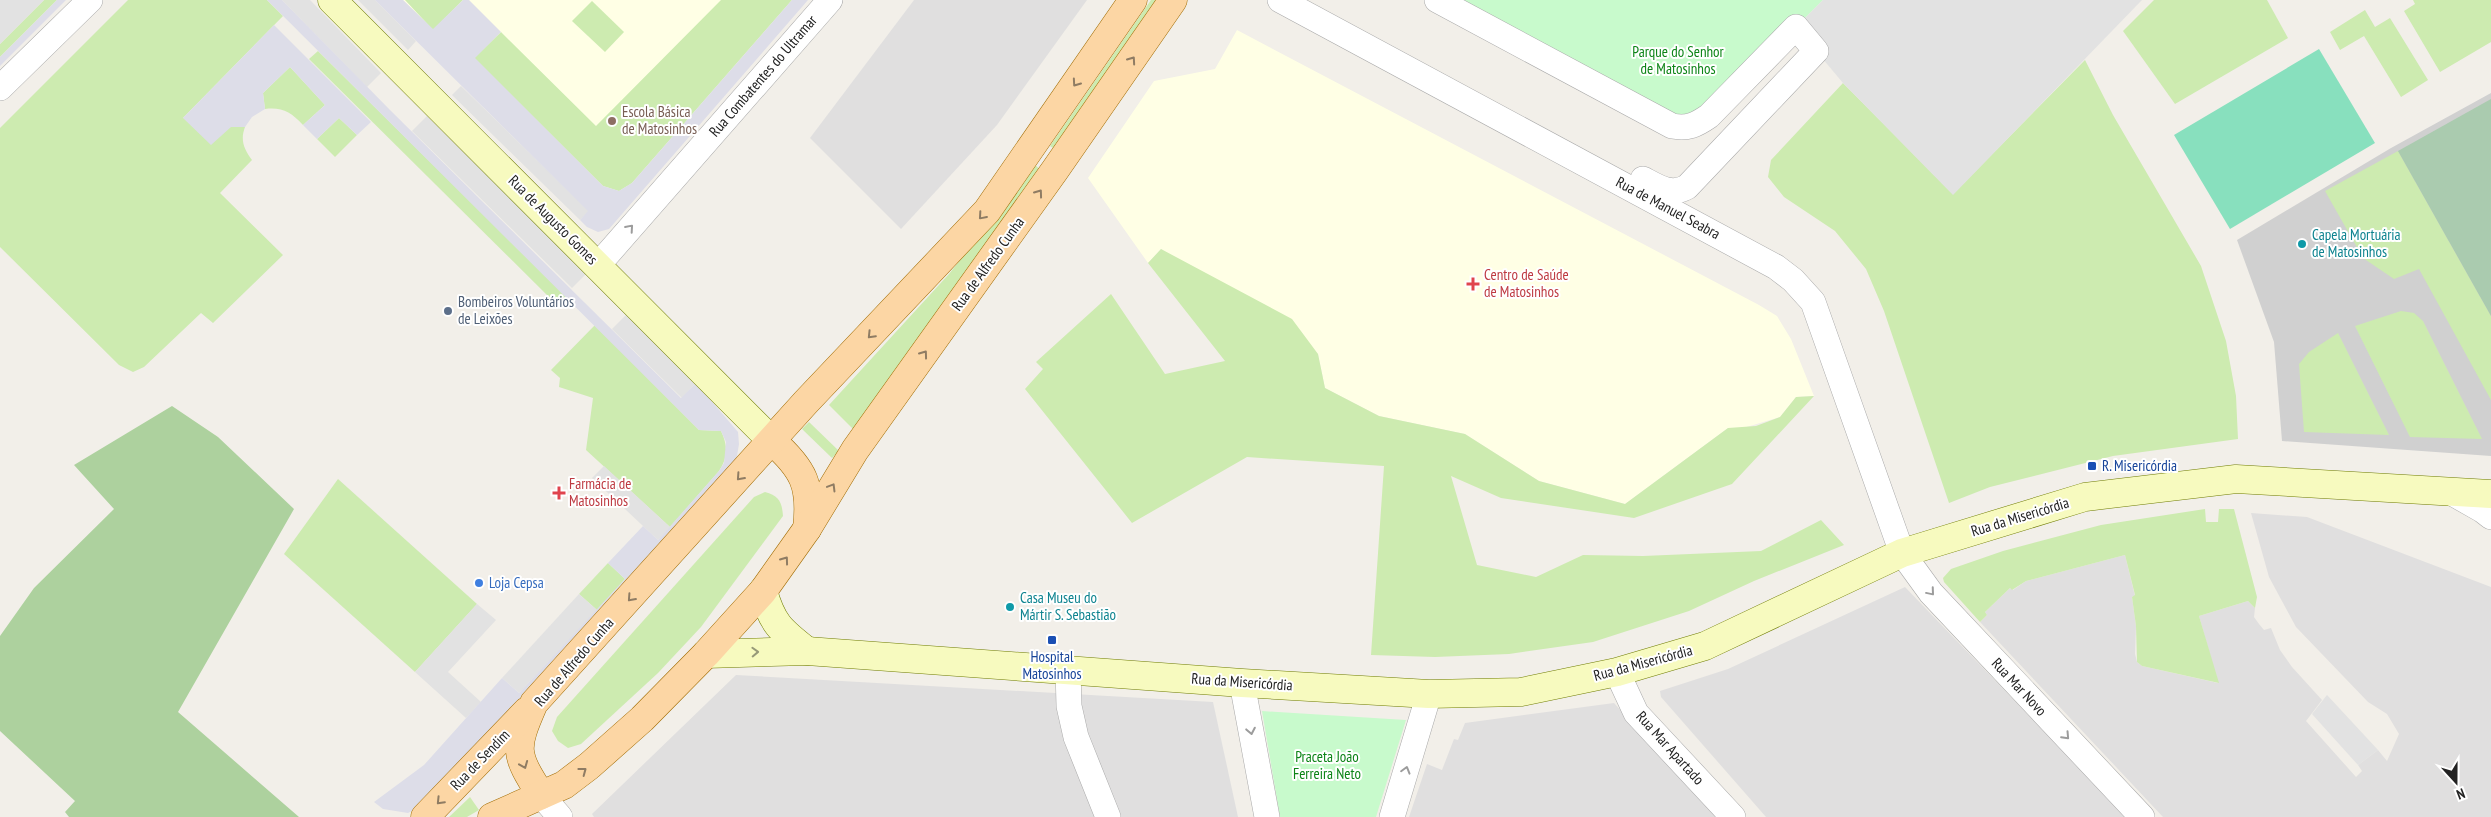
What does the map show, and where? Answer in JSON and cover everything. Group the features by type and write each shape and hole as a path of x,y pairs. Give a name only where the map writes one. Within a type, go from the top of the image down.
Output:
{"main road":[{"name":"Rua de Alfredo Cunha","path":"1133,0 987,211 772,441 534,703 522,730 520,746 521,764 541,796 564,784 589,766 642,719 706,654 763,590 807,529 855,450 1174,0"},
{"path":"772,441 790,457 802,472 807,489 809,508 807,529"},
{"name":"Rua de Sendim","path":"425,817 534,703"},
{"path":"492,817 541,796"}],"street":[{"path":"0,88 90,0"},
{"name":"Rua de Augusto Gomes","path":"332,0 772,441"},
{"name":"Rua Combatentes do Ultramar","path":"598,265 830,0"},
{"name":"Rua de Manuel Seabra","path":"1280,0 1776,267 1793,280 1812,302 1827,338 1902,553"},
{"path":"1313,0 1659,188 1679,192 1687,188 1816,51 1796,27 1709,116 1697,125 1684,128 1672,126 1485,28 1437,0"},
{"name":"Rua da Misericórdia","path":"706,654 806,651 1242,683 1428,694 1520,692 1617,672 1705,646 1902,553 2085,497 2236,478 2491,494"},
{"path":"2452,493 2491,517"},
{"name":"Rua Mar Novo","path":"1902,553 1930,592 2142,817"},
{"path":"763,590 769,611 781,631 806,651"},
{"path":"1068,669 1069,706 1076,737 1108,817"},
{"name":"Rua Mar Apartado","path":"1617,672 1636,713 1733,817"},
{"path":"1242,683 1267,817"},
{"path":"1392,817 1428,694"},
{"path":"541,796 560,817"}],"shaded area":[{"path":"0,0 44,0 0,44"},
{"path":"57,0 66,0 0,66 0,57"},
{"path":"267,0 282,0 390,110 681,398 696,383 738,432 737,456 728,477 419,807 408,813 383,809 374,802 424,765 502,678 519,693 625,579 608,563 643,526 658,540 719,471 724,463 726,442 721,431 699,430"},
{"path":"282,0 310,0 381,73 367,87"},
{"path":"358,0 375,0 416,41 408,50"},
{"path":"375,0 403,0 433,29 463,0 469,0 501,32 475,58 603,186 619,191 632,183 792,0 808,0 609,229 598,232 587,227 580,220 588,211"},
{"name":"Escola Básica de Matosinhos","path":"403,0 792,0 632,183 433,30"},
{"path":"914,0 1087,0 997,125 901,229 810,138"},
{"path":"1823,0 2142,0 1953,195 1843,83 1796,27"},
{"path":"274,25 371,122 357,135 339,118 317,139 303,125 325,105 290,67 263,93 265,109 252,117 245,127 231,127 211,145 183,118"},
{"name":"Centro de Saúde de Matosinhos","path":"1237,30 1777,316 1791,339 1814,396 1796,397 1780,417 1740,429 1728,428 1625,504 1539,481 1465,434 1379,416 1325,388 1318,354 1161,249 1148,263 1088,178 1154,81 1215,69"},
{"path":"461,86 589,211 580,220 452,95"},
{"path":"2491,93 2491,456 2282,441 2274,342 2237,240 2391,148"},
{"path":"2491,99 2491,316 2398,151"},
{"path":"427,116 587,273 572,288 412,131"},
{"path":"626,315 696,383 682,398 612,329"},
{"path":"604,466 670,527 658,540 592,478"},
{"path":"2251,513 2307,517 2491,587 2491,817 2163,817 1980,622 1987,615 1985,612 2010,588 2013,590 2026,581 2125,555 2135,596 2132,597 2136,626 2135,654 2137,662 2142,666 2218,683 2199,616 2248,601 2255,608 2254,617 2259,624 2264,630 2271,628 2280,650 2292,667 2322,700 2306,721 2356,777 2362,771 2358,765 2378,750 2387,761 2399,734 2387,714 2368,702 2296,627 2269,577"},
{"path":"1905,587 2127,817 1766,817 1661,697 1660,691 1728,669"},
{"path":"579,594 597,610 519,693 502,678"},
{"path":"477,604 496,620 448,672 481,702 466,718 415,672"},
{"path":"736,675 1213,702 1238,817 594,817 592,814"},
{"path":"2327,695 2378,750 2358,765 2312,714"},
{"path":"1614,703 1719,817 1409,817 1427,764 1442,770 1454,739 1458,740 1465,723"}],"green space":[{"path":"44,0 57,0 0,57 0,44"},
{"path":"128,0 267,0 283,16 183,118 245,127 244,144 252,160 220,193 283,255 213,323 201,313 144,367 133,372 119,365 0,247 0,128"},
{"path":"405,0 463,0 433,30"},
{"path":"721,0 792,0 632,183 619,191 603,186 474,58 501,32 596,126"},
{"path":"1151,0 1159,0 1056,150 1050,146"},
{"name":"Parque do Senhor de Matosinhos","path":"1461,0 1823,0 1796,27 1684,128"},
{"path":"2154,0 2267,0 2288,38 2175,104 2123,31"},
{"path":"2413,0 2491,0 2491,42 2440,72 2404,11 2415,4"},
{"path":"592,1 624,32 605,52 572,21"},
{"path":"2365,10 2375,27 2390,18 2428,80 2401,97 2364,36 2340,50 2330,32"},
{"path":"2319,49 2375,143 2230,229 2174,135"},
{"path":"318,51 567,297 559,303 552,300 309,59"},
{"path":"2085,60 2113,115 2201,266 2226,341 2236,396 2238,439 2113,456 1990,487 1949,503 1884,311 1866,269 1835,231 1784,197 1768,177 1771,160 1843,83 1953,194"},
{"path":"290,67 325,105 303,125 286,111 265,109 263,93"},
{"path":"339,118 357,135 335,157 317,139"},
{"path":"2398,151 2491,316 2491,400 2419,269 2394,279 2363,258 2325,191"},
{"path":"1035,165 1042,171 853,429 829,405 949,274"},
{"path":"1161,249 1292,319 1318,354 1325,388 1379,416 1465,434 1539,481 1625,504 1728,428 1756,426 1780,417 1796,397 1814,396 1732,484 1634,518 1501,498 1451,476 1477,565 1536,577 1583,555 1643,556 1761,551 1821,520 1844,545 1754,581 1689,611 1593,642 1509,654 1435,657 1371,655 1384,466 1247,457 1132,523 1025,389 1043,369 1036,362 1111,294 1165,374 1225,361 1148,263"},
{"path":"2401,311 2414,313 2423,321 2482,439 2410,437 2355,326"},
{"path":"595,325 699,430 721,431 723,436 726,451 719,471 670,527 586,450 593,398 559,387 560,378 551,370"},
{"path":"2338,333 2389,435 2304,432 2299,364 2309,352"},
{"path":"172,406 218,437 294,509 178,712 299,817 69,817 65,812 75,801 0,731 0,636 34,588 114,509 74,465"},
{"path":"809,422 839,451 832,458 802,429"},
{"path":"338,479 477,604 415,672 284,554"},
{"path":"765,492 774,495 779,500 783,516 701,627 658,673 581,744 568,748 558,741 552,731 557,717 754,497"},
{"path":"2205,509 2206,522 2218,522 2219,509 2234,509 2257,597 2255,608 2248,601 2199,616 2219,683 2142,666 2137,662 2136,626 2132,597 2135,595 2125,555 2026,581 2012,590 2010,588 1985,612 1987,615 1980,622 1944,582 1943,578 1951,569 2003,551 2101,525"},
{"path":"608,563 625,579 597,610 579,594"},
{"name":"Praceta João Ferreira Neto","path":"1262,711 1406,720 1376,817 1280,817"},
{"path":"470,797 479,810 467,817 449,817"}],"place":[{"name":"Escola Básica de Matosinhos","path":"612,121"},
{"name":"Capela Mortuária de Matosinhos","path":"2302,244"},
{"name":"Centro de Saúde de Matosinhos","path":"1473,284"},
{"name":"Bombeiros Voluntários de Leixões","path":"448,311"},
{"name":"R. Misericórdia","path":"2092,466"},
{"name":"Farmácia de Matosinhos","path":"559,493"},
{"name":"Loja Cepsa","path":"479,583"},
{"name":"Casa Museu do Mártir S. Sebastião","path":"1010,607"},
{"name":"Hospital Matosinhos","path":"1052,640"}]}
